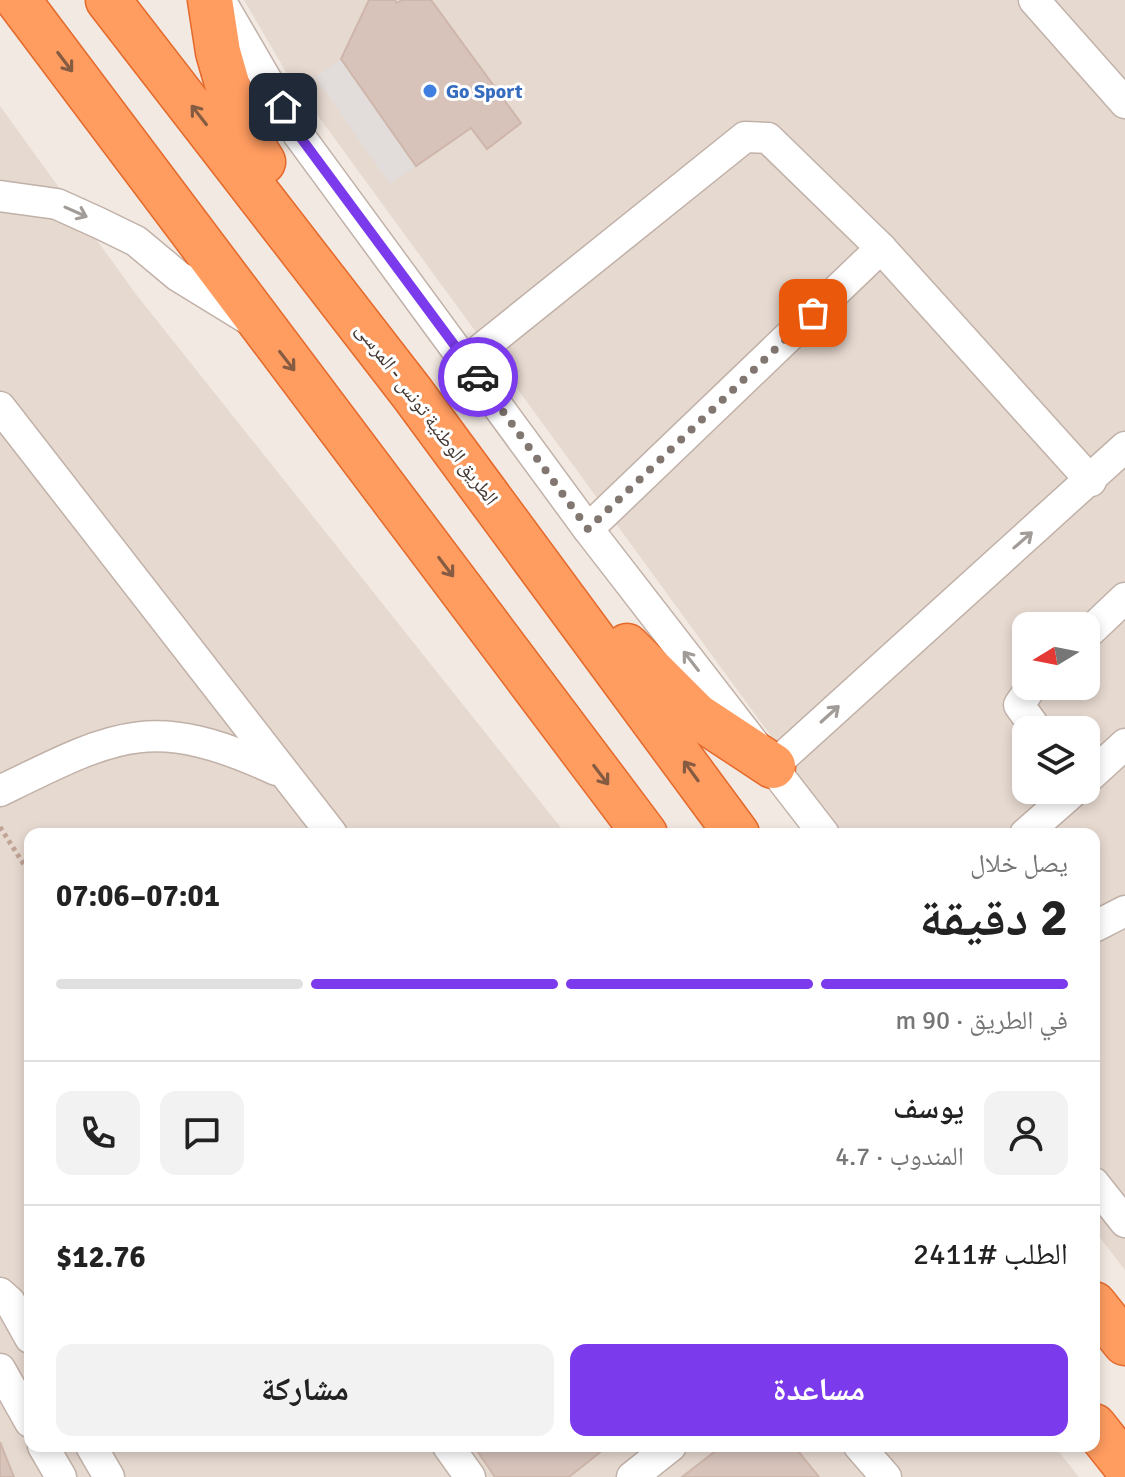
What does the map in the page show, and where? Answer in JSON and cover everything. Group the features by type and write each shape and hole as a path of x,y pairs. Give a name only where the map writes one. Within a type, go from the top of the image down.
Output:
{"highway":[{"path":"18,0 641,828"},
{"name":"الطريق الوطنية تونس - المرسى","path":"108,0 412,393 733,828"},
{"path":"210,0 218,52 238,122 412,393"},
{"path":"533,555 697,716 773,766"},
{"path":"1100,1312 1125,1343"},
{"path":"1100,1434 1125,1465"}],"street":[{"path":"220,0 298,134 588,529 820,828"},
{"path":"1034,0 1125,103"},
{"path":"466,361 745,137 768,138 881,248 1091,481"},
{"path":"0,196 57,204 136,241 178,276 261,327"},
{"path":"588,529 881,248"},
{"path":"4,419 327,828"},
{"path":"773,766 1125,447"},
{"path":"1100,622 1125,598"},
{"path":"0,791 75,754 124,737 176,735 227,747 282,772"},
{"path":"1100,767 1125,744"},
{"path":"1032,828 1059,804"},
{"path":"1100,924 1125,911"},
{"path":"1100,1191 1125,1222"},
{"path":"10,1298 24,1326"},
{"path":"24,1356 0,1366 24,1411"},
{"path":"46,1452 61,1477"},
{"path":"94,1452 109,1477"},
{"path":"452,1452 470,1477"},
{"path":"632,1477 663,1452"},
{"path":"864,1452 886,1477"}],"path":[{"path":"0,827 24,865"}],"shaded area":[{"path":"244,0 1125,0 1125,1270 1100,1238 1100,828 822,828 771,736 286,72"},
{"path":"341,59 416,166 390,184 315,77"},
{"path":"0,106 135,293 561,828 24,828 24,1452 1059,1452 1079,1477 0,1477"}],"building":[{"name":"Go Sport","path":"369,0 395,0 397,3 402,0 431,0 521,123 487,149 471,128 416,166 341,59"},
{"path":"0,1442 14,1477 0,1477"},
{"path":"478,1452 600,1452 569,1477 495,1477"},
{"path":"714,1452 799,1452 819,1477 682,1477"}],"way so far":[{"path":"478,377 588,529 813,313"}],"place":[{"name":"Go Sport","path":"430,91"}],"route":[{"path":"283,107 298,134 478,377"}]}
